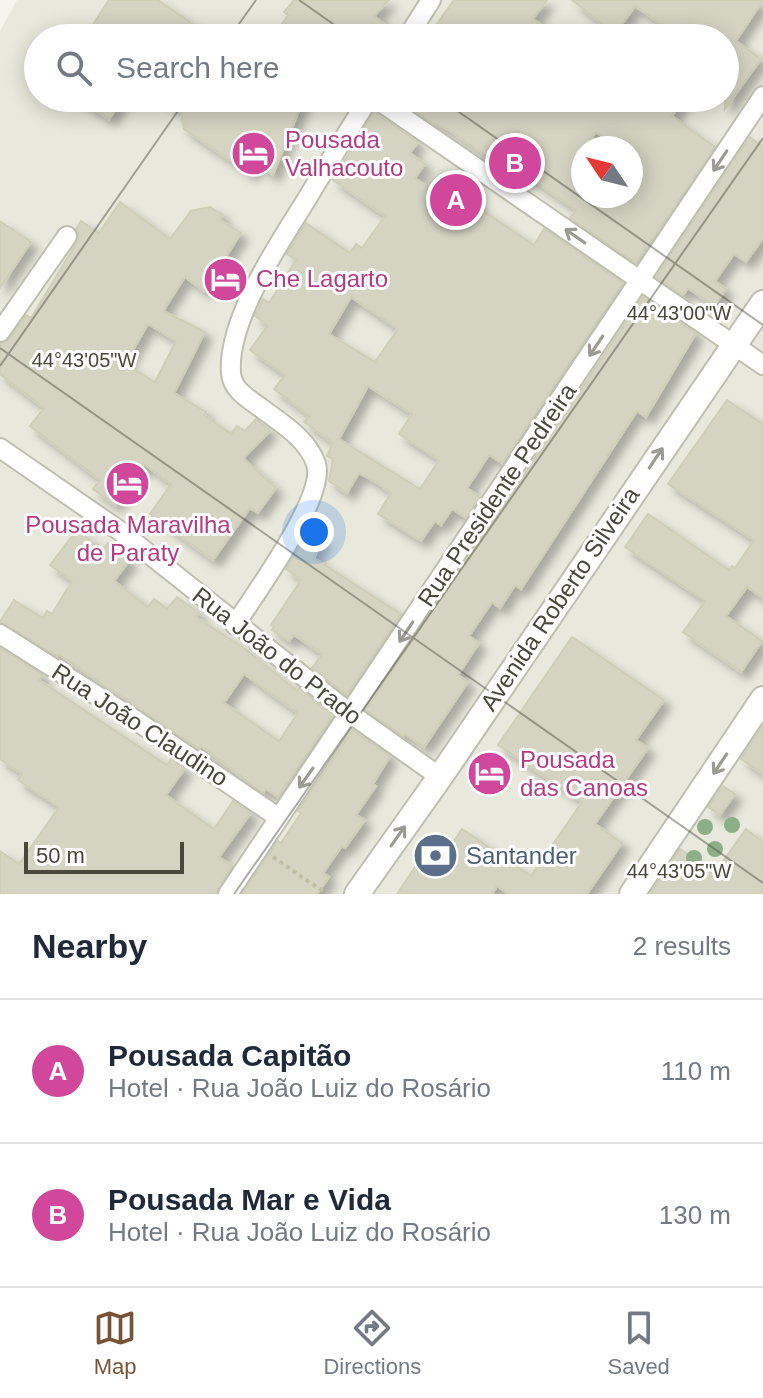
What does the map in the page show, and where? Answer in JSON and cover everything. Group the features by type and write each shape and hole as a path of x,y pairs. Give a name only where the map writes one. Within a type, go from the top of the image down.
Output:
{"street":[{"path":"416,24 431,0"},
{"name":"Rua Presidente Pedreira","path":"228,894 763,96"},
{"path":"235,625 296,530 311,495 318,468 310,451 290,430 238,391 231,377 231,356 244,311 263,270 360,112"},
{"path":"395,112 763,365"},
{"path":"0,332 67,236"},
{"name":"Avenida Roberto Silveira","path":"357,894 763,303"},
{"name":"Rua João do Prado","path":"0,448 120,531 235,625 351,714 440,777"},
{"name":"Rua João Claudino","path":"0,634 134,719 279,818"},
{"path":"632,894 763,699"}],"path":[{"path":"259,847 327,894"}],"shaded area":[{"path":"17,0 763,0 763,894 0,894 0,31"}],"building":[{"path":"109,0 158,0 193,24 93,24"},
{"path":"294,0 389,0 374,16 384,24 282,24 288,15 284,12"},
{"path":"454,0 547,0 533,19 540,24 437,24"},
{"path":"572,0 763,0 739,36 739,24 661,24 635,6 622,24 602,24"},
{"path":"739,43 761,59 739,90"},
{"path":"98,112 114,112 109,119"},
{"path":"181,112 298,112 273,175 258,164 250,174 184,129"},
{"path":"374,112 418,142 410,153 425,164 415,178 457,207 464,198 534,245 544,229 623,283 502,463 489,455 467,488 480,497 466,518 452,509 441,525 435,521 421,541 378,514 391,493 377,483 359,473 347,493 329,481 333,459 327,456 333,443 304,422 310,416 274,389 285,375 250,350 268,325 255,316 263,299 269,303 296,260 287,254 306,223 350,253 356,244 362,248 385,216 333,180","holes":["351,297 398,329 375,362 329,334","368,386 412,414 399,434 439,460 420,489 339,439"]},
{"path":"416,112 675,112 672,116 715,147 636,263 570,218 576,210 573,208 643,208 643,136 602,136 596,132 593,136 571,136 571,207 520,171 516,177 449,130"},
{"path":"750,137 763,147 763,238 746,262 734,254 715,281 726,289 714,306 688,288 683,295 656,277"},
{"path":"120,202 170,239 191,211 210,207 223,215 220,220 241,233 204,291 185,277 163,311 205,332 174,393 206,412 204,415 231,434 237,426 245,431 256,419 270,431 243,458 276,488 258,513 250,508 213,560 150,514 171,484 144,464 115,505 93,489 100,480 30,426 44,408 0,374 0,344 9,339 26,315 31,318 77,242 79,236 76,229 81,221 99,233","holes":["148,324 176,341 155,382 125,364"]},
{"path":"0,221 31,242 0,288"},
{"path":"643,297 696,333 646,417 637,411 521,589 515,585 500,608 492,602 469,636 479,643 458,675 468,682 424,747 366,710"},
{"path":"727,400 763,424 763,598 747,587 726,616 762,641 741,672 683,632 705,601 625,547 648,514 729,570 732,566 735,568 754,540 668,484"},
{"path":"77,530 102,550 108,543 130,560 114,581 148,607 154,599 167,609 177,597 199,613 196,617 244,648 297,691 299,688 333,715 278,797 266,789 263,793 201,746 199,749 58,654 0,622 14,600 43,618 47,611 52,614 72,581 50,565","holes":["244,674 298,713 279,741 224,703"]},
{"path":"308,532 323,539 314,558 401,614 347,695 312,668 322,654 294,635 289,641 272,630 274,626 271,625 301,580 286,569"},
{"path":"572,637 664,700 636,740 648,748 595,824 622,843 587,894 509,894 497,886 492,894 397,894 432,842 447,852 462,829 531,876 582,802 498,745"},
{"path":"0,648 43,675 39,680 167,765 171,759 185,768 166,795 214,829 233,801 251,813 219,857 232,866 216,894 0,894 0,851 19,864 59,807 18,780 22,774 0,759"},
{"path":"763,726 763,774 741,759"},
{"path":"353,730 390,756 373,784 376,786 356,815 365,820 323,873 329,877 317,894 242,894 278,841 281,843 301,813 298,811"},
{"path":"723,786 735,794 720,815 708,807"},
{"path":"746,829 763,842 763,894 650,894 680,849 714,874"}],"place":[{"name":"Pousada Valhacouto","path":"254,154"},
{"name":"Pousada Mar e Vida","path":"515,163"},
{"name":"Pousada Capitão","path":"456,200"},
{"name":"Che Lagarto","path":"225,279"},
{"name":"Pousada Maravilha de Paraty","path":"128,483"},
{"name":"Pousada das Canoas","path":"489,774"},
{"name":"Santander","path":"435,856"}]}
